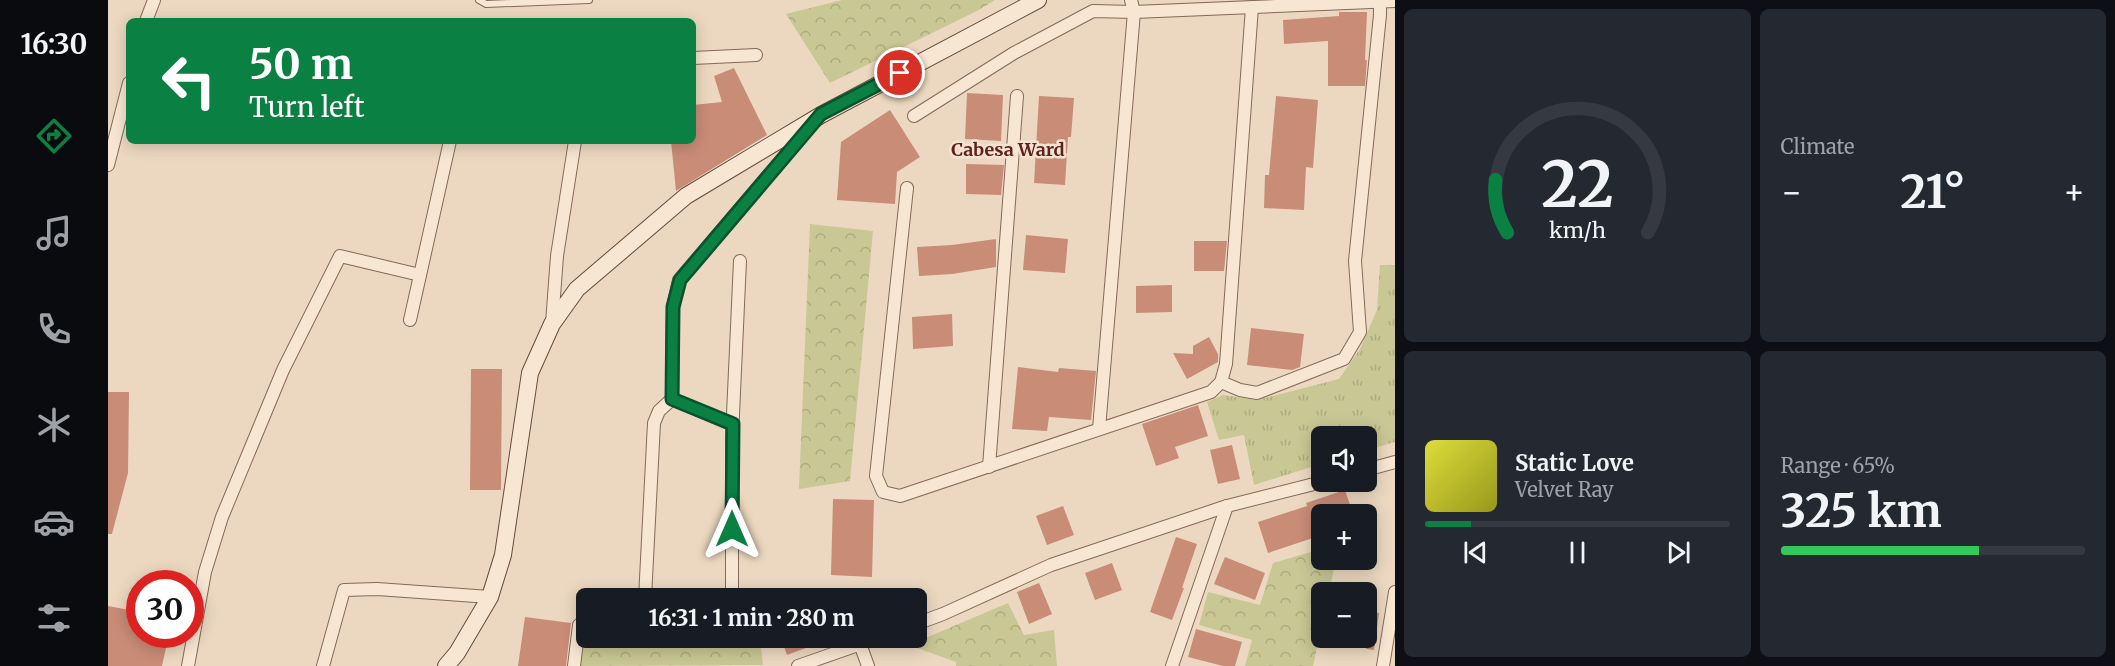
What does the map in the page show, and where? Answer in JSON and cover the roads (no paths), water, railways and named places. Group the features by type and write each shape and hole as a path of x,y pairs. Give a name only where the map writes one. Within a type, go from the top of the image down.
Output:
{"main road":[{"path":"446,666 457,653 490,597 503,555 530,373 552,324 577,289 687,196 821,114 1038,0"}],"street":[{"path":"147,18 154,0"},
{"path":"914,116 1014,53 1093,11 1133,6 1252,7 1395,1"},
{"path":"1221,382 1240,390 1257,393 1344,358 1360,332 1355,261 1380,2"},
{"path":"1099,429 1133,6"},
{"path":"907,188 876,476 883,492 900,496 1211,392 1221,382 1226,364 1252,7"},
{"path":"696,58 756,55"},
{"path":"108,165 126,94"},
{"path":"989,467 1017,96"},
{"path":"646,588 654,423 659,411 672,399 673,307 680,280 821,114"},
{"path":"410,320 449,144"},
{"path":"552,324 556,256 575,144"},
{"path":"188,666 205,572 222,517 283,370 340,256 420,275"},
{"path":"732,588 733,424 740,261"},
{"path":"672,399 733,424"},
{"path":"1377,467 1395,462"},
{"path":"927,620 1051,565 1227,506 1311,485"},
{"path":"1172,666 1227,506"},
{"path":"323,666 344,590 377,589 490,597"},
{"path":"1383,666 1395,592"},
{"path":"574,666 576,648"},
{"path":"798,666 849,648"},
{"path":"861,648 868,666"}],"lane":[{"path":"479,0 486,4 590,0"}],"district":[{"name":"Cabesa Ward","path":"1008,150"}]}
